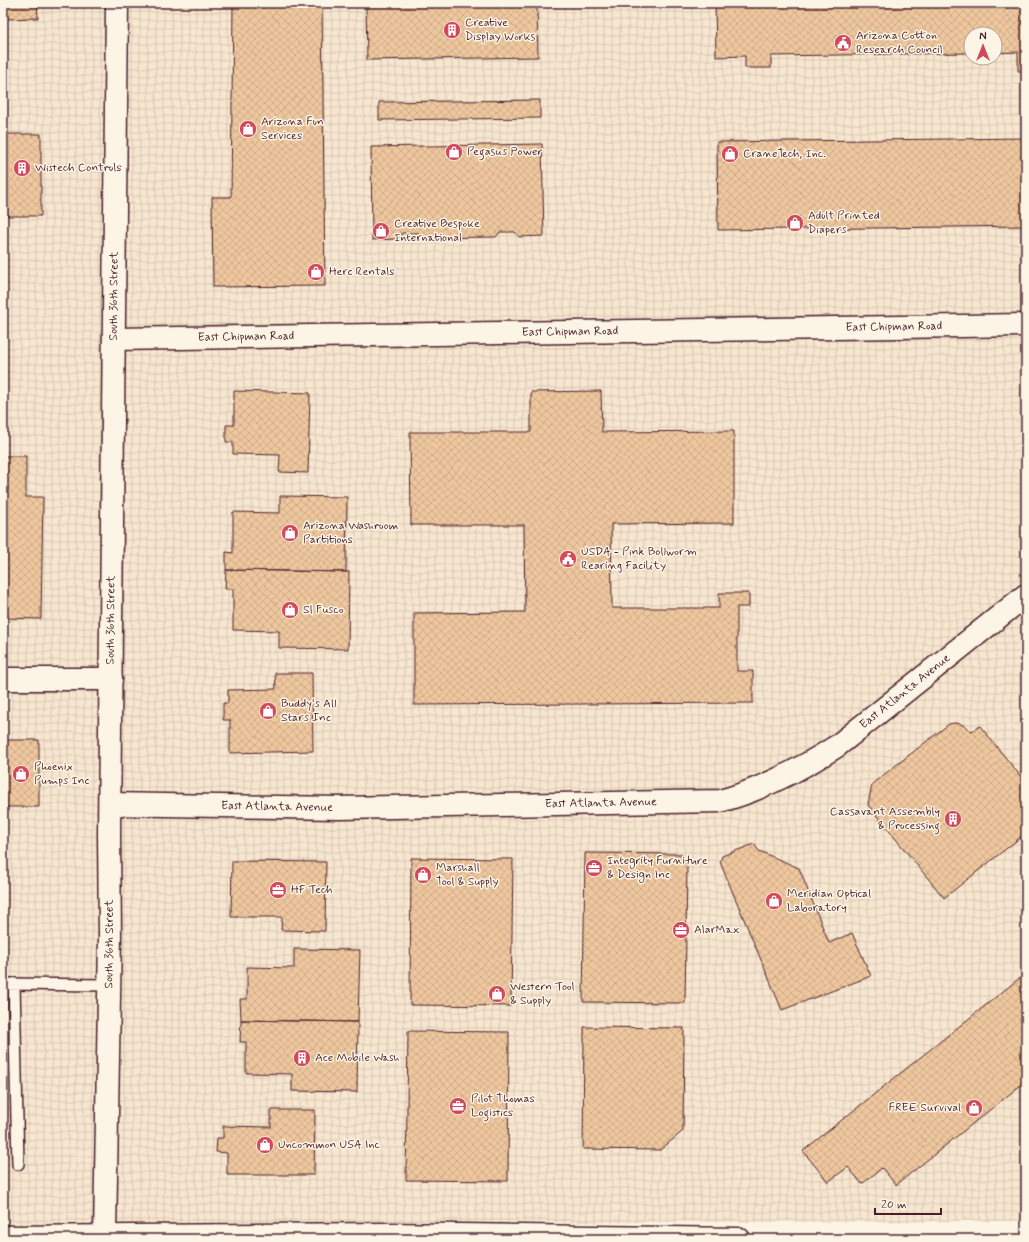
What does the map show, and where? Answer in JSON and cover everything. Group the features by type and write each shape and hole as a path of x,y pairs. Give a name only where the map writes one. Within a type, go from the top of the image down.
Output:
{"street":[{"name":"South 36th Street","path":"105,1237 109,985 118,3"},
{"name":"East Chipman Road","path":"114,339 1026,325"},
{"name":"East Atlanta Avenue","path":"110,804 339,808 720,801 764,785 817,759 1026,595"},
{"path":"3,679 111,679"},
{"path":"3,1237 386,1234 739,1239"}],"lane":[{"path":"18,1164 9,984 109,985"}],"shaded area":[{"path":"3,3 1026,3 1026,1221 3,1225"}],"building":[{"path":"3,3 37,3 38,18 3,19"},
{"path":"233,3 322,3 325,286 213,287 212,197 231,197"},
{"name":"Creative Display Works","path":"366,3 537,3 538,57 367,60"},
{"name":"Arizona Cotton Research Council","path":"715,3 1026,3 1026,71 1018,71 1018,52 1003,53 1003,26 963,26 963,53 771,56 771,68 745,68 745,56 716,57"},
{"path":"540,100 540,118 379,120 379,102"},
{"name":"Wistech Controls","path":"3,134 41,134 41,216 7,216 7,203 3,203"},
{"path":"1026,138 1026,226 718,230 717,142"},
{"path":"542,144 544,236 519,237 515,232 500,232 496,237 422,238 419,233 402,233 399,239 372,240 371,147"},
{"path":"234,391 310,393 308,473 279,472 280,455 233,454 233,442 226,442 226,425 234,425"},
{"name":"USDA - Pink Bollworm Rearing Facility","path":"601,391 602,432 734,431 734,523 611,524 612,608 719,608 719,593 749,593 749,607 737,607 737,671 753,671 753,703 414,705 414,613 525,612 524,525 411,525 410,432 531,432 531,392"},
{"path":"3,456 26,456 26,497 43,497 41,619 3,618"},
{"name":"Arizona Washroom Partitions","path":"280,496 347,497 346,572 226,570 226,552 233,553 233,512 280,513"},
{"name":"Sl Fusco","path":"226,570 349,572 348,649 279,648 279,631 233,630 233,589 225,589"},
{"name":"Buddy's All Stars Inc","path":"275,673 312,673 313,751 230,753 230,720 223,720 223,703 228,703 228,690 276,689"},
{"name":"Cassavant Assembly & Processing","path":"949,724 961,724 972,731 980,726 1026,783 1026,833 944,898 868,805 872,784"},
{"name":"Phoenix Pumps Inc","path":"3,740 39,740 39,807 3,807"},
{"name":"Meridian Optical Laboratory","path":"754,844 759,851 799,868 829,943 852,933 871,976 782,1010 720,862 722,856"},
{"path":"585,853 681,854 687,867 685,1003 583,1002"},
{"path":"411,858 513,859 511,1006 410,1005"},
{"name":"HF Tech","path":"232,861 326,862 325,931 281,930 282,917 231,917"},
{"path":"294,949 360,950 358,1022 241,1020 240,999 247,999 247,967 294,968"},
{"path":"1026,973 1026,1081 896,1185 882,1168 862,1184 848,1167 828,1182 803,1151"},
{"name":"Ace Mobile Wash","path":"241,1020 358,1022 357,1092 292,1091 292,1074 246,1073 246,1042 240,1042"},
{"path":"584,1027 684,1028 683,1131 660,1150 583,1149"},
{"name":"Pilot Thomas Logistics","path":"408,1031 509,1032 508,1181 406,1180"},
{"name":"Uncommon USA Inc","path":"271,1110 315,1110 314,1175 227,1175 227,1153 216,1152 217,1138 223,1138 223,1126 271,1127"}],"place":[{"name":"Creative Display Works","path":"452,30"},
{"name":"Arizona Cotton Research Council","path":"843,43"},
{"name":"Arizona Fun Services","path":"248,129"},
{"name":"Pegasus Power","path":"454,152"},
{"name":"CraneTech, Inc.","path":"730,154"},
{"name":"Wistech Controls","path":"22,168"},
{"name":"Adult Printed Diapers","path":"795,223"},
{"name":"Creative Bespoke International","path":"381,231"},
{"name":"Herc Rentals","path":"316,272"},
{"name":"Arizona Washroom Partitions","path":"290,533"},
{"name":"USDA - Pink Bollworm Rearing Facility","path":"568,559"},
{"name":"Sl Fusco","path":"290,610"},
{"name":"Buddy's All Stars Inc","path":"268,711"},
{"name":"Phoenix Pumps Inc","path":"21,774"},
{"name":"Cassavant Assembly & Processing","path":"953,819"},
{"name":"Integrity Furniture & Design Inc","path":"594,868"},
{"name":"Marshall Tool & Supply","path":"423,875"},
{"name":"HF Tech","path":"278,890"},
{"name":"Meridian Optical Laboratory","path":"774,901"},
{"name":"AlarMax","path":"681,930"},
{"name":"Western Tool & Supply","path":"497,994"},
{"name":"Ace Mobile Wash","path":"302,1058"},
{"name":"Pilot Thomas Logistics","path":"458,1106"},
{"name":"FREE Survival","path":"974,1108"},
{"name":"Uncommon USA Inc","path":"265,1145"}]}
